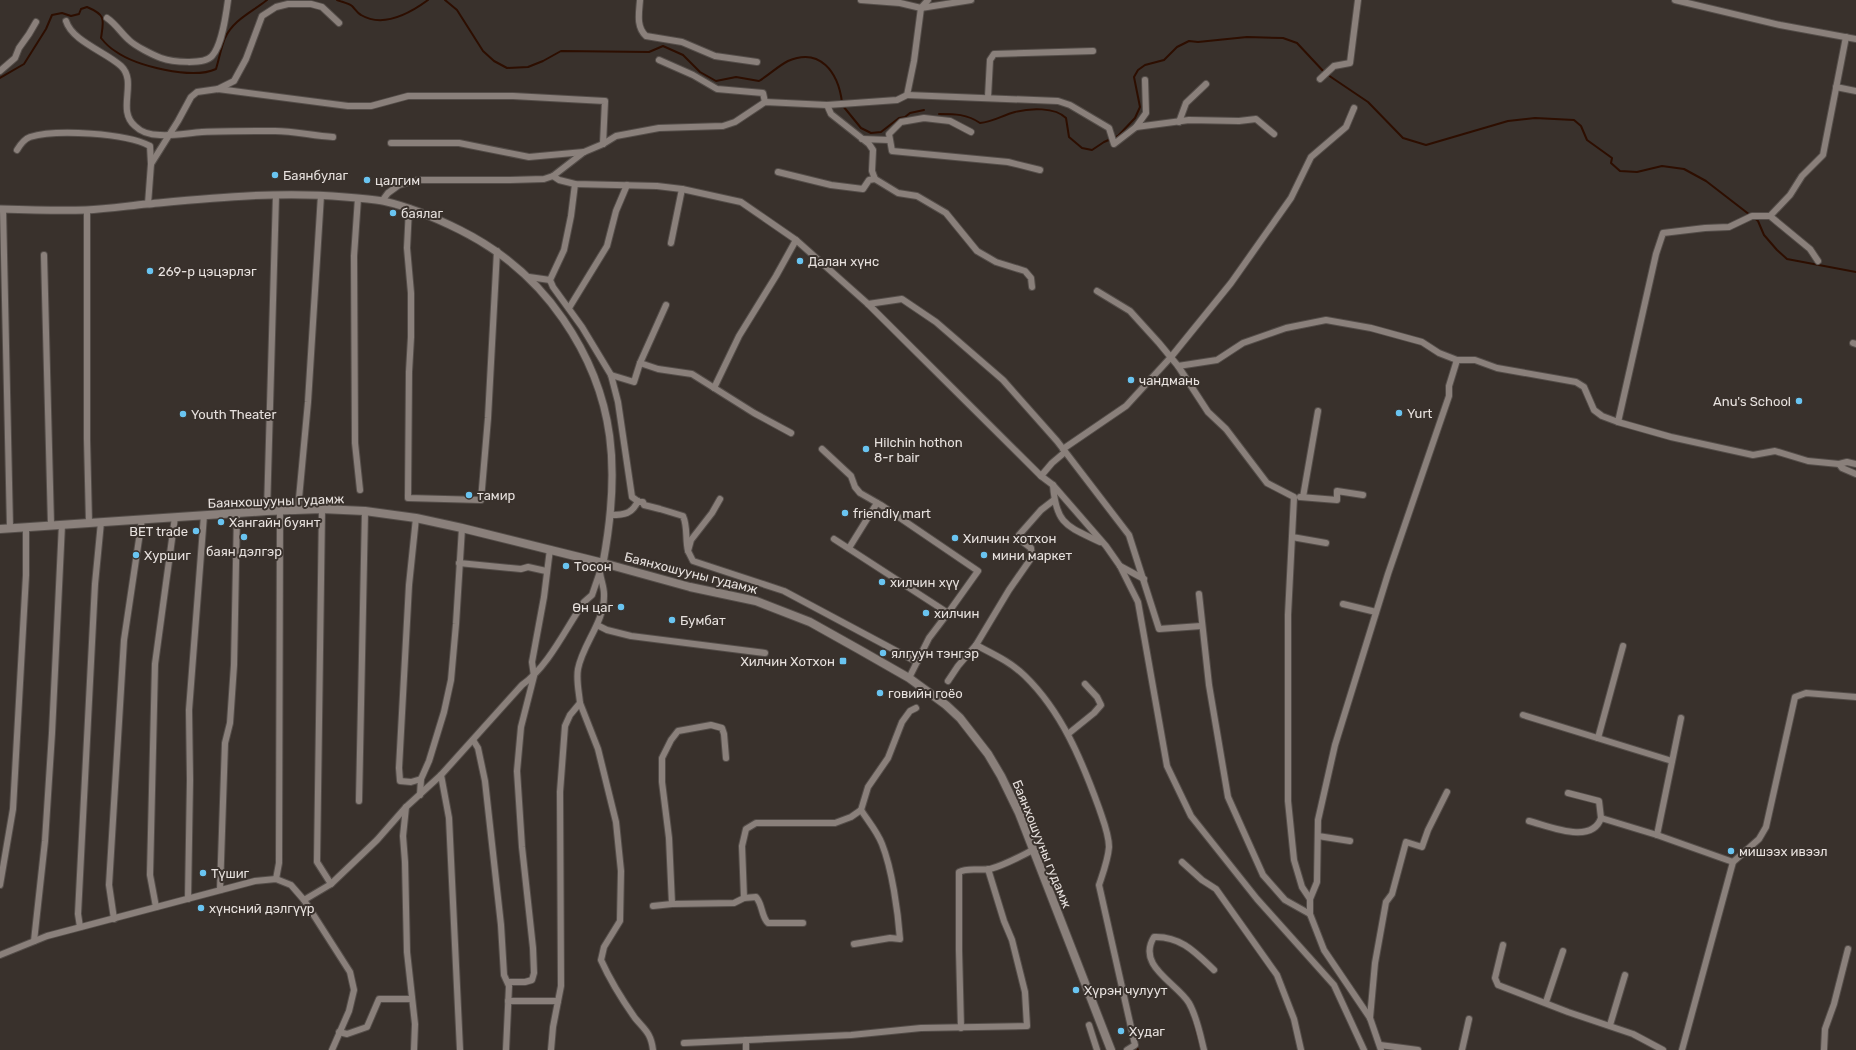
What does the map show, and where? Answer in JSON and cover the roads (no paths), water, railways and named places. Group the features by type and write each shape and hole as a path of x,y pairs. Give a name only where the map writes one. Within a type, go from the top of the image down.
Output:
{"main road":[{"name":"Баянхошууны гудамж","path":"0,529 267,510 322,509 365,511 416,518 550,549 690,587 756,601 810,622 909,678 950,709 965,724 988,754 1013,799 1111,1050"}],"street":[{"path":"107,18 114,23 129,40 162,58 198,62 206,60 212,56 217,46 225,20 228,0"},
{"path":"640,0 639,25 646,36 682,42 715,56 757,62"},
{"path":"861,0 900,2 921,8 967,0"},
{"path":"907,95 914,61 921,8 928,0"},
{"path":"1321,78 1334,66 1350,63 1358,0"},
{"path":"1675,0 1780,25 1856,39"},
{"path":"218,89 234,81 246,59 262,16 276,7 288,4 311,4 322,7 339,24"},
{"path":"66,21 68,29 79,39 106,55 121,66 127,73 128,86 126,101 128,115 134,125 146,133 170,135 203,132 277,131 332,137"},
{"path":"0,71 15,58 19,48 30,34 36,22"},
{"path":"1770,216 1790,195 1802,176 1822,155 1846,37"},
{"path":"988,97 990,60 994,54 1093,51"},
{"path":"660,60 717,89 763,93 765,102"},
{"path":"382,201 399,185 418,180 544,179 553,176 584,152 603,144 616,136 659,128 722,126 735,122 765,102 827,105 897,100 907,95 988,97 1058,101 1070,105 1108,128 1114,144 1136,127 1146,114 1145,80"},
{"path":"1179,122 1186,103 1206,84"},
{"path":"1836,87 1856,91"},
{"path":"151,164 170,135 191,97 197,92 218,89 348,106 371,106 408,96 464,95 605,101 603,144"},
{"path":"827,105 831,114 873,150 872,171 875,179 898,193 917,196 946,213 976,251 996,262 1025,271 1030,278 1032,287"},
{"path":"1041,476 1064,450 1126,406 1171,357 1231,282 1290,198 1311,157 1346,127 1354,108"},
{"path":"971,132 950,121 924,118 901,122 889,134 889,140 892,151 1001,161 1040,170"},
{"path":"1136,127 1190,120 1239,121 1256,119 1274,134"},
{"path":"17,150 28,137 46,134 62,133 119,136 143,142 150,146 151,164 148,204"},
{"path":"862,139 889,140"},
{"path":"391,143 459,142 529,157 584,152"},
{"path":"778,172 831,185 863,189 869,180 875,179"},
{"path":"553,176 559,180 575,184 656,186 682,189 741,202 796,240 868,304 1041,476 1053,485 1103,543 1120,566 1138,602 1167,766 1191,816 1257,900 1334,985 1364,1050"},
{"path":"575,184 571,216 564,250 550,280 553,287 569,308 611,375 618,402 630,477 630,494 632,497 643,502 644,505 652,508 683,516 686,522 686,542 693,561 784,591 917,662"},
{"path":"569,308 607,246 616,211 627,185"},
{"path":"671,243 682,189"},
{"path":"267,510 276,195"},
{"path":"10,528 1,210 87,210 276,195 322,195 382,201 408,208 447,223 497,251 529,277 553,304 573,333 598,386 607,415 612,447 614,484 611,515 603,563 592,595 584,602 543,665 534,676 522,685 441,775 406,808 378,840 331,884 304,900"},
{"path":"298,509 308,402 322,195"},
{"path":"358,198 354,256 355,435 360,490"},
{"path":"408,208 406,248 411,293 408,498 481,500 488,418 497,251"},
{"path":"87,210 87,431 89,523"},
{"path":"1618,422 1656,254 1663,233 1729,227 1752,216 1770,216 1810,249 1818,261"},
{"path":"714,388 739,336 796,240"},
{"path":"44,255 51,525"},
{"path":"529,277 550,280"},
{"path":"1096,291 1130,311 1171,357 1208,412 1226,429 1267,483 1294,497 1336,500 1337,491 1363,495"},
{"path":"868,304 902,299 936,322 1003,380 1031,410 1064,450 1129,535 1159,629 1201,626"},
{"path":"611,375 634,382 640,363 666,305"},
{"path":"1178,366 1217,360 1243,343 1286,328 1326,320 1371,328 1422,342 1439,354 1457,360 1475,360 1497,368 1576,382 1584,387 1594,410 1602,416 1671,437 1753,455 1775,451 1808,461 1839,464 1847,462 1856,464"},
{"path":"1418,1050 1380,1047 1370,1018 1324,950 1310,914 1310,899 1318,882 1318,820 1335,745 1376,612 1449,396 1449,386 1457,360"},
{"path":"640,363 658,370 692,374 754,413 791,433"},
{"path":"1303,497 1318,411"},
{"path":"822,450 852,476 855,487 860,493 978,571 929,638 909,678"},
{"path":"1839,464 1847,471 1856,474"},
{"path":"1053,485 1054,500 1058,515 1067,526 1103,543"},
{"path":"1294,497 1288,615 1288,801 1294,860 1302,887 1310,899"},
{"path":"688,550 691,540 712,514 720,499"},
{"path":"948,681 958,666 976,645 1009,590 1032,557 1031,548 1019,539 1019,535 1041,510 1054,500"},
{"path":"611,515 626,515 634,508 638,501"},
{"path":"848,548 877,503"},
{"path":"322,509 317,862 331,884"},
{"path":"276,879 279,863 280,510"},
{"path":"359,801 365,511"},
{"path":"220,890 225,743 230,723 234,665 237,513"},
{"path":"188,899 190,780 189,710 204,515"},
{"path":"156,907 150,875 155,664 175,516"},
{"path":"416,518 409,585 399,768 400,781 411,782 421,779"},
{"path":"114,919 109,885 124,640 142,519"},
{"path":"80,927 78,914 95,584 101,522"},
{"path":"34,941 45,841 52,740 62,524"},
{"path":"0,885 13,809 26,575 26,527"},
{"path":"420,796 421,779 429,761 444,712 451,680 462,528"},
{"path":"1292,536 1326,543"},
{"path":"834,539 948,613"},
{"path":"508,982 532,980 534,973 533,948 522,847 517,771 521,727 534,676 532,662 544,597 546,571 550,549"},
{"path":"459,563 521,569 528,567 546,571"},
{"path":"1120,566 1144,579"},
{"path":"600,573 604,594 597,624 580,660 578,671 580,703 598,749 616,822 621,871 620,921 604,947 601,960 636,1018 646,1029 651,1038 653,1050"},
{"path":"1199,594 1201,626 1209,685 1228,797 1263,876 1285,900 1310,914"},
{"path":"1343,604 1376,612"},
{"path":"597,624 606,630 631,636 765,653"},
{"path":"976,645 1001,658 1024,675 1041,694 1068,734 1086,772 1105,827 1109,846 1106,864 1099,885 1136,1048 1127,1050"},
{"path":"1598,738 1623,646"},
{"path":"1068,734 1094,713 1101,705 1097,697 1085,684"},
{"path":"1682,1050 1733,862 1759,839 1766,827 1795,697 1806,692 1856,698"},
{"path":"551,1050 553,1027 561,986 560,792 565,726 570,715 580,703"},
{"path":"744,898 742,846 746,829 756,823 835,823 851,817 860,810 868,788 888,758 902,722 910,711 916,708"},
{"path":"1523,715 1672,761"},
{"path":"1657,835 1681,718"},
{"path":"672,904 669,838 662,782 662,758 671,740 678,731 711,725 722,728 726,758"},
{"path":"473,740 478,748 485,781 501,925 504,975 508,982 506,1050"},
{"path":"441,775 449,818 460,1050"},
{"path":"1370,1018 1375,963 1386,902 1392,894 1406,842 1422,847 1428,830 1447,792"},
{"path":"1529,821 1578,833 1591,831 1599,824 1601,818 1599,801 1568,793"},
{"path":"406,808 403,848 405,862 407,952 415,1024 414,1050"},
{"path":"854,944 890,938 900,939 891,881 882,845 876,832 860,810"},
{"path":"1601,818 1657,835 1733,862"},
{"path":"1318,836 1350,841"},
{"path":"961,1028 959,872 963,870 988,869 1006,864 1034,850"},
{"path":"1182,862 1202,880 1216,888 1277,975 1294,1018 1301,1050"},
{"path":"684,1043 851,1035 921,1028 1027,1026 1025,992 1012,940 988,869"},
{"path":"0,955 47,936 255,881 276,879 291,885 304,900 350,972 354,990 349,1011 332,1050"},
{"path":"653,906 672,904 734,903 744,898 756,897 763,910 764,919 768,923 803,923"},
{"path":"1204,1050 1194,1013 1188,1002 1175,986 1165,981 1157,969 1149,955 1149,944 1154,937 1162,937 1178,941 1192,949 1214,970"},
{"path":"1503,945 1495,978 1498,985 1546,1002 1568,1012 1633,1034 1663,1050"},
{"path":"1824,1050 1825,1029 1834,1004 1848,949"},
{"path":"1546,1002 1563,951"},
{"path":"1610,1025 1625,975"},
{"path":"339,1032 347,1034 367,1027 379,999 412,999"},
{"path":"508,1001 558,1001"},
{"path":"1462,1050 1469,1019"},
{"path":"1089,1025 1097,1050"},
{"path":"746,1040 746,1050"}],"waterway":[{"path":"0,78 24,64 46,29 52,15 62,13 71,16 79,14 81,9 87,7 101,15 103,22 101,38 106,44 124,57 164,70 193,73 206,72 216,69 225,38 233,26 267,0"},
{"path":"337,0 347,3 358,13 369,19 378,20 396,18 413,10 428,0"},
{"path":"445,0 457,10 483,51 494,61 507,68 528,67 561,51 649,52 663,46 683,55 700,72 716,81 736,77 759,81 788,61 809,57 826,65 832,72 840,91 842,102"},
{"path":"939,114 956,114 966,116 980,123 1021,111 1035,109 1049,110 1061,114 1066,118 1069,137 1082,148 1092,150 1104,142 1118,136 1135,118 1140,107 1134,77 1138,70 1145,65 1164,60 1177,47 1189,41 1198,42 1247,37 1283,38 1297,43 1325,73 1368,102 1403,138 1426,145 1508,121 1535,118 1574,120 1581,126 1587,140 1612,158 1611,163 1620,171 1637,172 1662,166 1684,169 1706,181 1750,215"},
{"path":"843,106 861,128 871,133 881,132 899,118 905,117 910,113 924,110"},
{"path":"1753,217 1758,221 1764,235 1787,259 1856,272"},
{"path":"1192,1016 1201,1049"},
{"path":"1136,1045 1138,1050"}],"place":[{"name":"Баянбулаг","path":"275,175"},
{"name":"цалгим","path":"367,180"},
{"name":"баялаг","path":"393,213"},
{"name":"Далан хүнс","path":"800,261"},
{"name":"269-р цэцэрлэг","path":"150,271"},
{"name":"чандмань","path":"1131,380"},
{"name":"Anu's School","path":"1799,401"},
{"name":"Yurt","path":"1399,413"},
{"name":"Youth Theater","path":"183,414"},
{"name":"Hilchin hothon 8-r bair","path":"866,449"},
{"name":"тамир","path":"469,495"},
{"name":"friendly mart","path":"845,513"},
{"name":"Хангайн буянт","path":"221,522"},
{"name":"BET trade","path":"196,531"},
{"name":"баян дэлгэр","path":"244,537"},
{"name":"Хилчин хотхон","path":"955,538"},
{"name":"Хуршиг","path":"136,555"},
{"name":"мини маркет","path":"984,555"},
{"name":"Тосон","path":"566,566"},
{"name":"хилчин хүү","path":"882,582"},
{"name":"Өн цаг","path":"621,607"},
{"name":"хилчин","path":"926,613"},
{"name":"Бумбат","path":"672,620"},
{"name":"ялгуун тэнгэр","path":"883,653"},
{"name":"Хилчин Хотхон","path":"843,661"},
{"name":"говийн гоёо","path":"880,693"},
{"name":"мишээх ивээл","path":"1731,851"},
{"name":"Түшиг","path":"203,873"},
{"name":"хүнсний дэлгүүр","path":"201,908"},
{"name":"Хүрэн чулуут","path":"1076,990"},
{"name":"Худаг","path":"1121,1031"}]}
